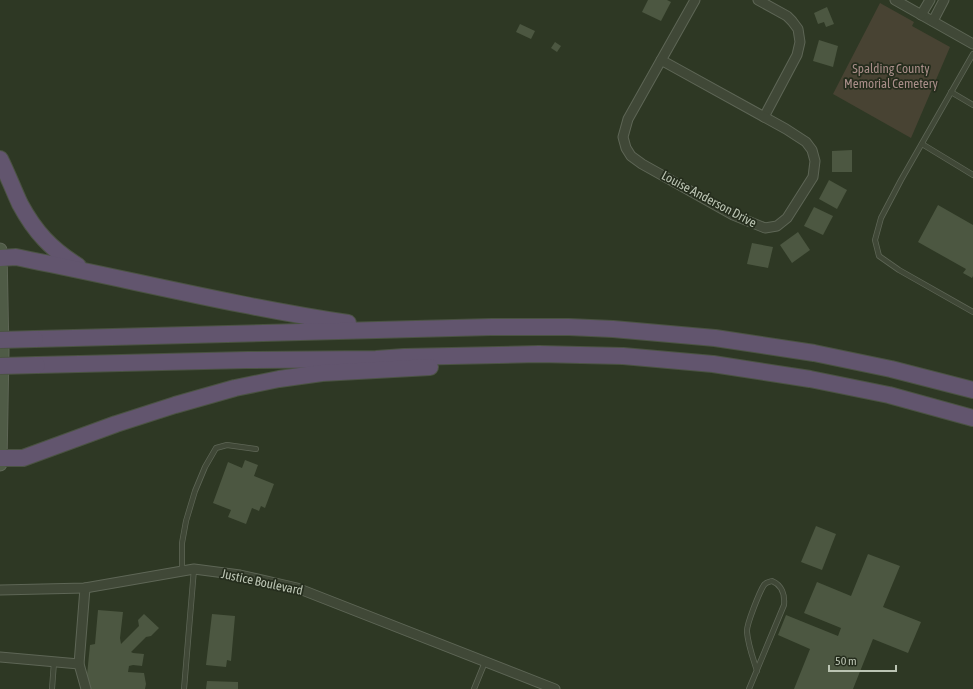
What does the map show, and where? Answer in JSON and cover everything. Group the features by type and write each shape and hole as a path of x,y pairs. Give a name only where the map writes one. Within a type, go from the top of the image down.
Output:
{"highway":[{"path":"0,158 29,220 41,236 63,257 86,271"},
{"path":"0,255 291,313 386,329"},
{"path":"0,340 491,327 569,327 613,329 715,338 814,353 891,368 973,390"},
{"path":"0,458 23,458 168,407 235,388 279,379 322,373 449,366 539,354"},
{"path":"0,366 246,360 376,359 539,354 623,356 720,365 810,378 889,395 973,418"}],"main road":[{"path":"0,255 2,351 0,464"}],"street":[{"name":"Louise Anderson Drive","path":"661,60 786,129 806,142 812,150 815,161 813,178 787,218 776,226 765,228 733,215 642,164 632,156 626,148 623,137 628,119 661,60 695,0"},
{"path":"758,0 787,16 792,21 798,29 800,42 797,54 764,117"},
{"path":"895,0 973,44"},
{"path":"921,15 930,0"},
{"path":"933,21 944,0"},
{"name":"Justice Boulevard","path":"0,590 85,588 194,570 240,575 297,588 555,689"},
{"path":"85,588 79,664 86,689"},
{"path":"0,657 79,664"}],"lane":[{"path":"973,54 881,218 875,240 879,256 899,270 973,312"},
{"path":"951,92 973,105"},
{"path":"922,144 973,175"},
{"path":"182,571 182,543 186,520 195,491 205,467 216,448 227,445 256,449"},
{"path":"184,689 194,570"},
{"path":"749,689 757,671 784,605 785,599 782,590 779,585 772,581 765,584 761,591 747,629 750,648 757,671"},
{"path":"52,689 54,662"},
{"path":"474,689 485,662"}],"green space":[{"name":"Spalding County Memorial Cemetery","path":"880,3 914,22 912,26 950,47 911,138 833,94"}],"building":[{"path":"648,0 667,0 671,2 661,21 642,12"},
{"path":"827,7 834,24 826,27 824,22 818,24 814,13"},
{"path":"520,24 535,31 531,39 516,32"},
{"path":"819,40 838,46 833,67 813,61"},
{"path":"555,42 561,46 557,52 551,48"},
{"path":"852,150 852,172 832,172 832,151"},
{"path":"829,180 847,190 837,209 819,199"},
{"path":"938,205 973,225 972,278 963,273 966,269 918,242"},
{"path":"814,207 833,216 823,235 804,226"},
{"path":"798,232 810,250 792,263 780,245"},
{"path":"752,243 773,247 768,268 747,264"},
{"path":"245,460 258,465 254,476 274,484 265,508 261,506 259,511 252,508 246,524 228,517 231,510 213,503 228,462 242,468"},
{"path":"816,526 836,534 822,570 801,562"},
{"path":"868,554 900,566 883,607 921,622 908,653 873,639 853,689 794,689 810,649 778,635 786,615 838,636 841,628 804,613 817,582 851,596"},
{"path":"98,610 123,612 120,638 121,644 139,626 138,620 144,614 159,628 151,636 146,637 131,652 144,654 142,666 129,666 128,672 144,673 146,684 145,689 87,689 86,685 90,645 95,644"},
{"path":"212,614 235,616 231,661 227,660 226,667 206,665"},
{"path":"207,681 238,682 238,689 206,689"}]}
